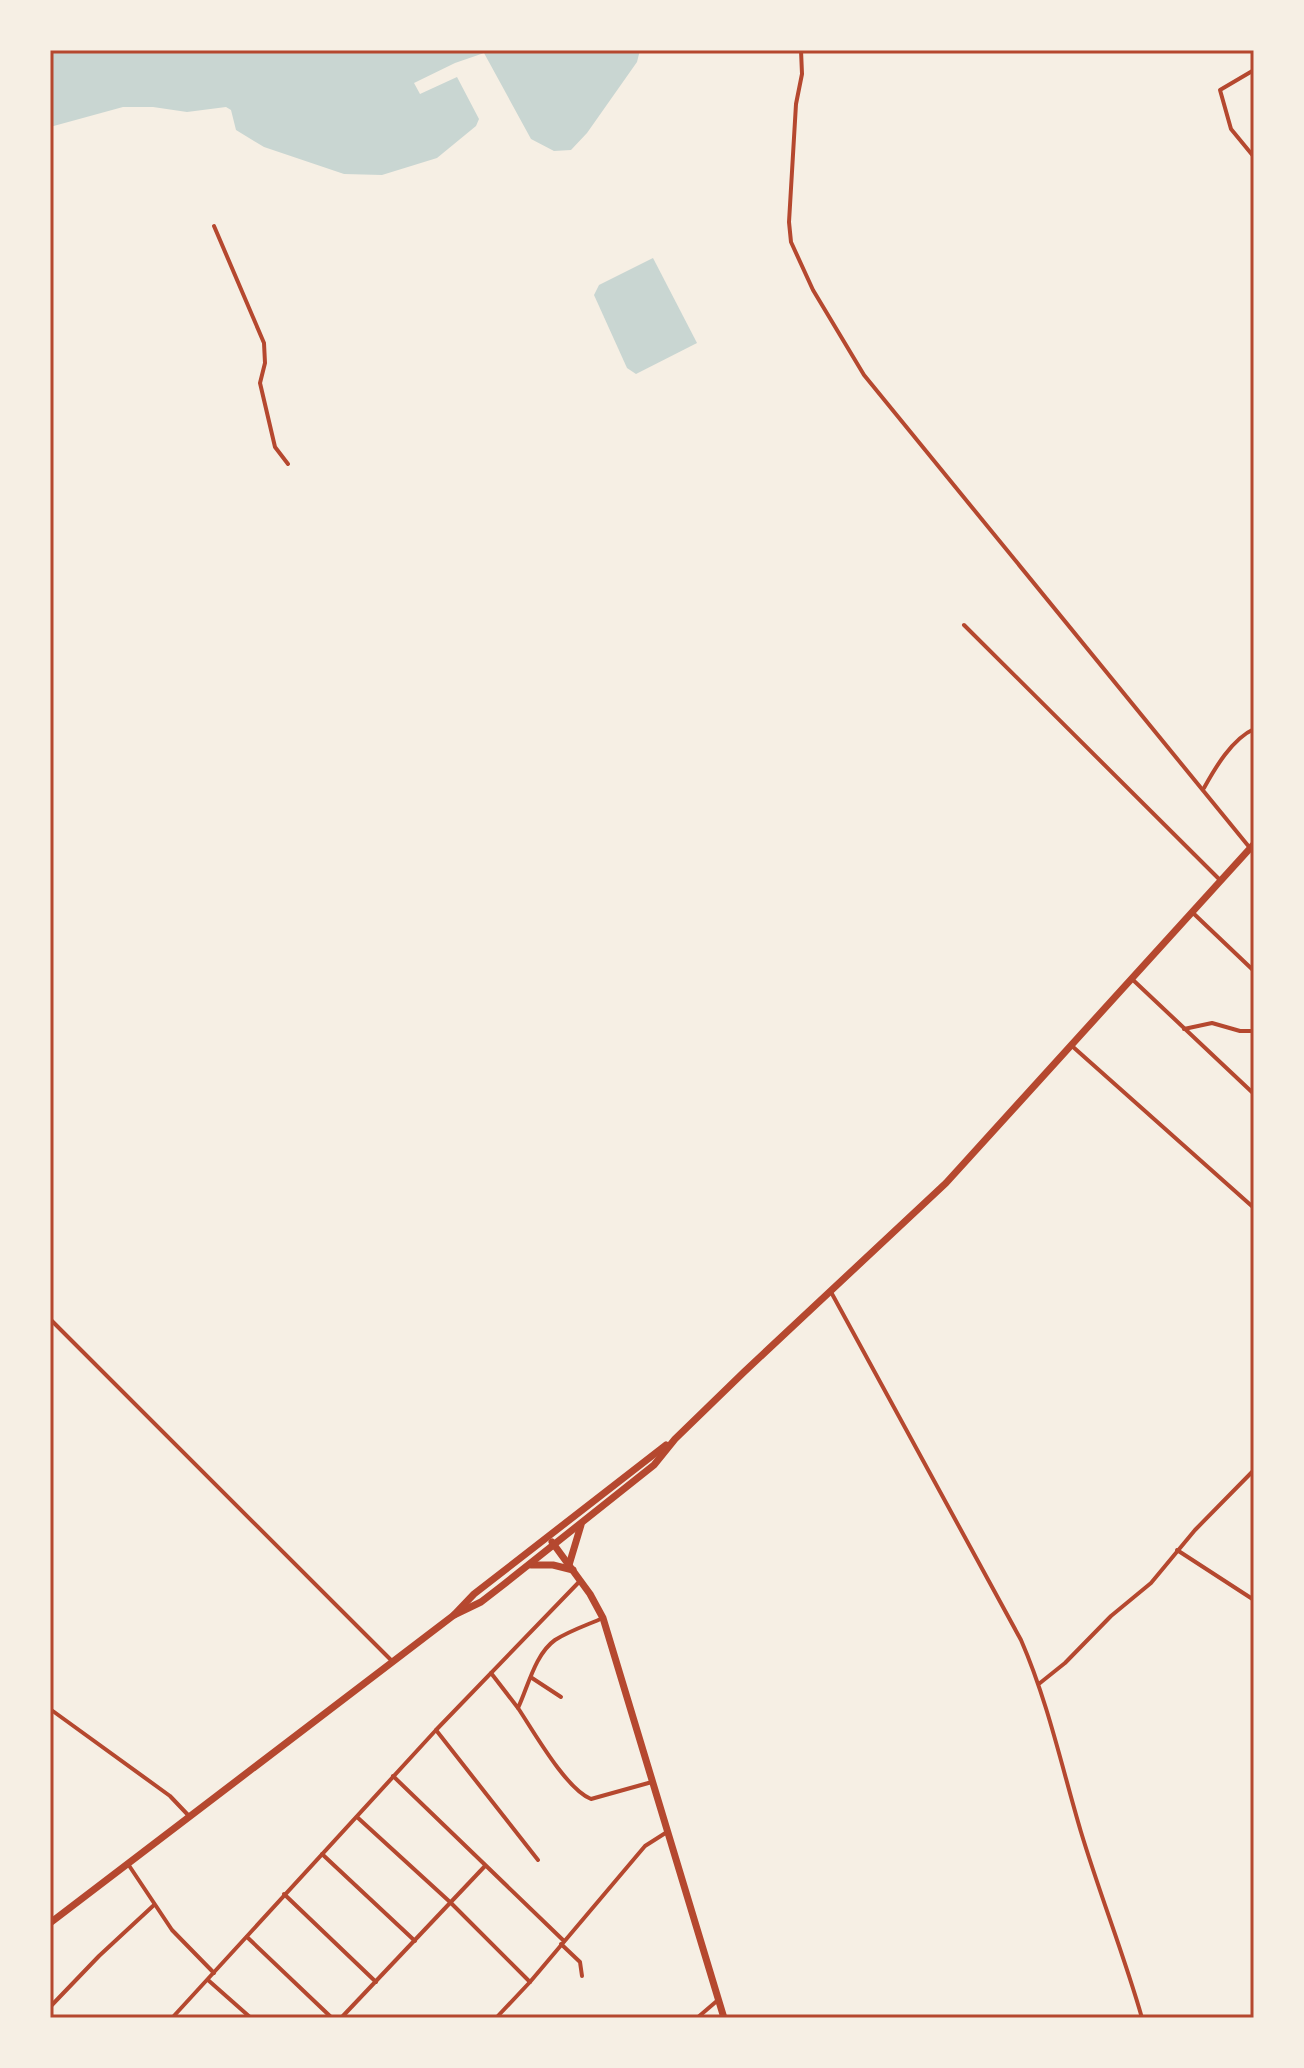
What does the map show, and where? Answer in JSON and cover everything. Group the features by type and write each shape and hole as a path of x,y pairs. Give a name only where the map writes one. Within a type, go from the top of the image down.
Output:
{"main road":[{"path":"454,1615 481,1602 654,1465 675,1439 744,1372 946,1183 1252,846"},
{"path":"50,1923 454,1615 474,1594 675,1439"},
{"path":"571,1568 581,1524"},
{"path":"548,1537 581,1581 603,1618 724,2018"},
{"path":"528,1565 571,1568"}],"street":[{"path":"801,50 802,74 796,104 789,222 796,258 813,290 864,375 1252,846"},
{"path":"1254,70 1220,90 1231,129 1254,157"},
{"path":"214,226 264,343 265,363 260,383 275,447 288,464"},
{"path":"964,625 1220,880"},
{"path":"1204,788 1222,759 1245,734 1254,729"},
{"path":"1192,911 1254,971"},
{"path":"1132,979 1254,1094"},
{"path":"1184,1029 1212,1023 1240,1031 1254,1031"},
{"path":"1072,1046 1254,1208"},
{"path":"831,1292 1021,1640 1040,1683 1091,1866 1124,1956 1142,2018"},
{"path":"50,1320 393,1662"},
{"path":"1040,1683 1151,1583 1177,1550 1254,1470"},
{"path":"1177,1550 1254,1600"},
{"path":"172,2018 436,1730 581,1581"},
{"path":"518,1708 548,1646 572,1631 603,1618"},
{"path":"491,1673 579,1793 591,1799 652,1782"},
{"path":"532,1678 561,1697"},
{"path":"50,1709 170,1796 189,1816"},
{"path":"436,1730 538,1860"},
{"path":"393,1776 577,1957 582,1976"},
{"path":"357,1817 450,1902 530,1982"},
{"path":"496,2018 645,1846 667,1832"},
{"path":"322,1854 415,1941"},
{"path":"127,1862 186,1947 214,1973"},
{"path":"341,2018 486,1865"},
{"path":"284,1894 376,1982"},
{"path":"50,2007 154,1905"},
{"path":"246,1936 332,2018"},
{"path":"208,1980 251,2018"},
{"path":"697,2018 718,2000"}],"shaded area":[{"path":"50,50 640,50 637,62 587,133 571,150 554,151 531,139 484,53 455,63 414,83 420,94 457,77 479,119 476,126 437,158 382,175 344,174 264,147 236,130 231,110 226,107 187,112 123,107 50,127"},
{"path":"653,258 697,343 636,374 627,368 594,295 599,285"}]}
